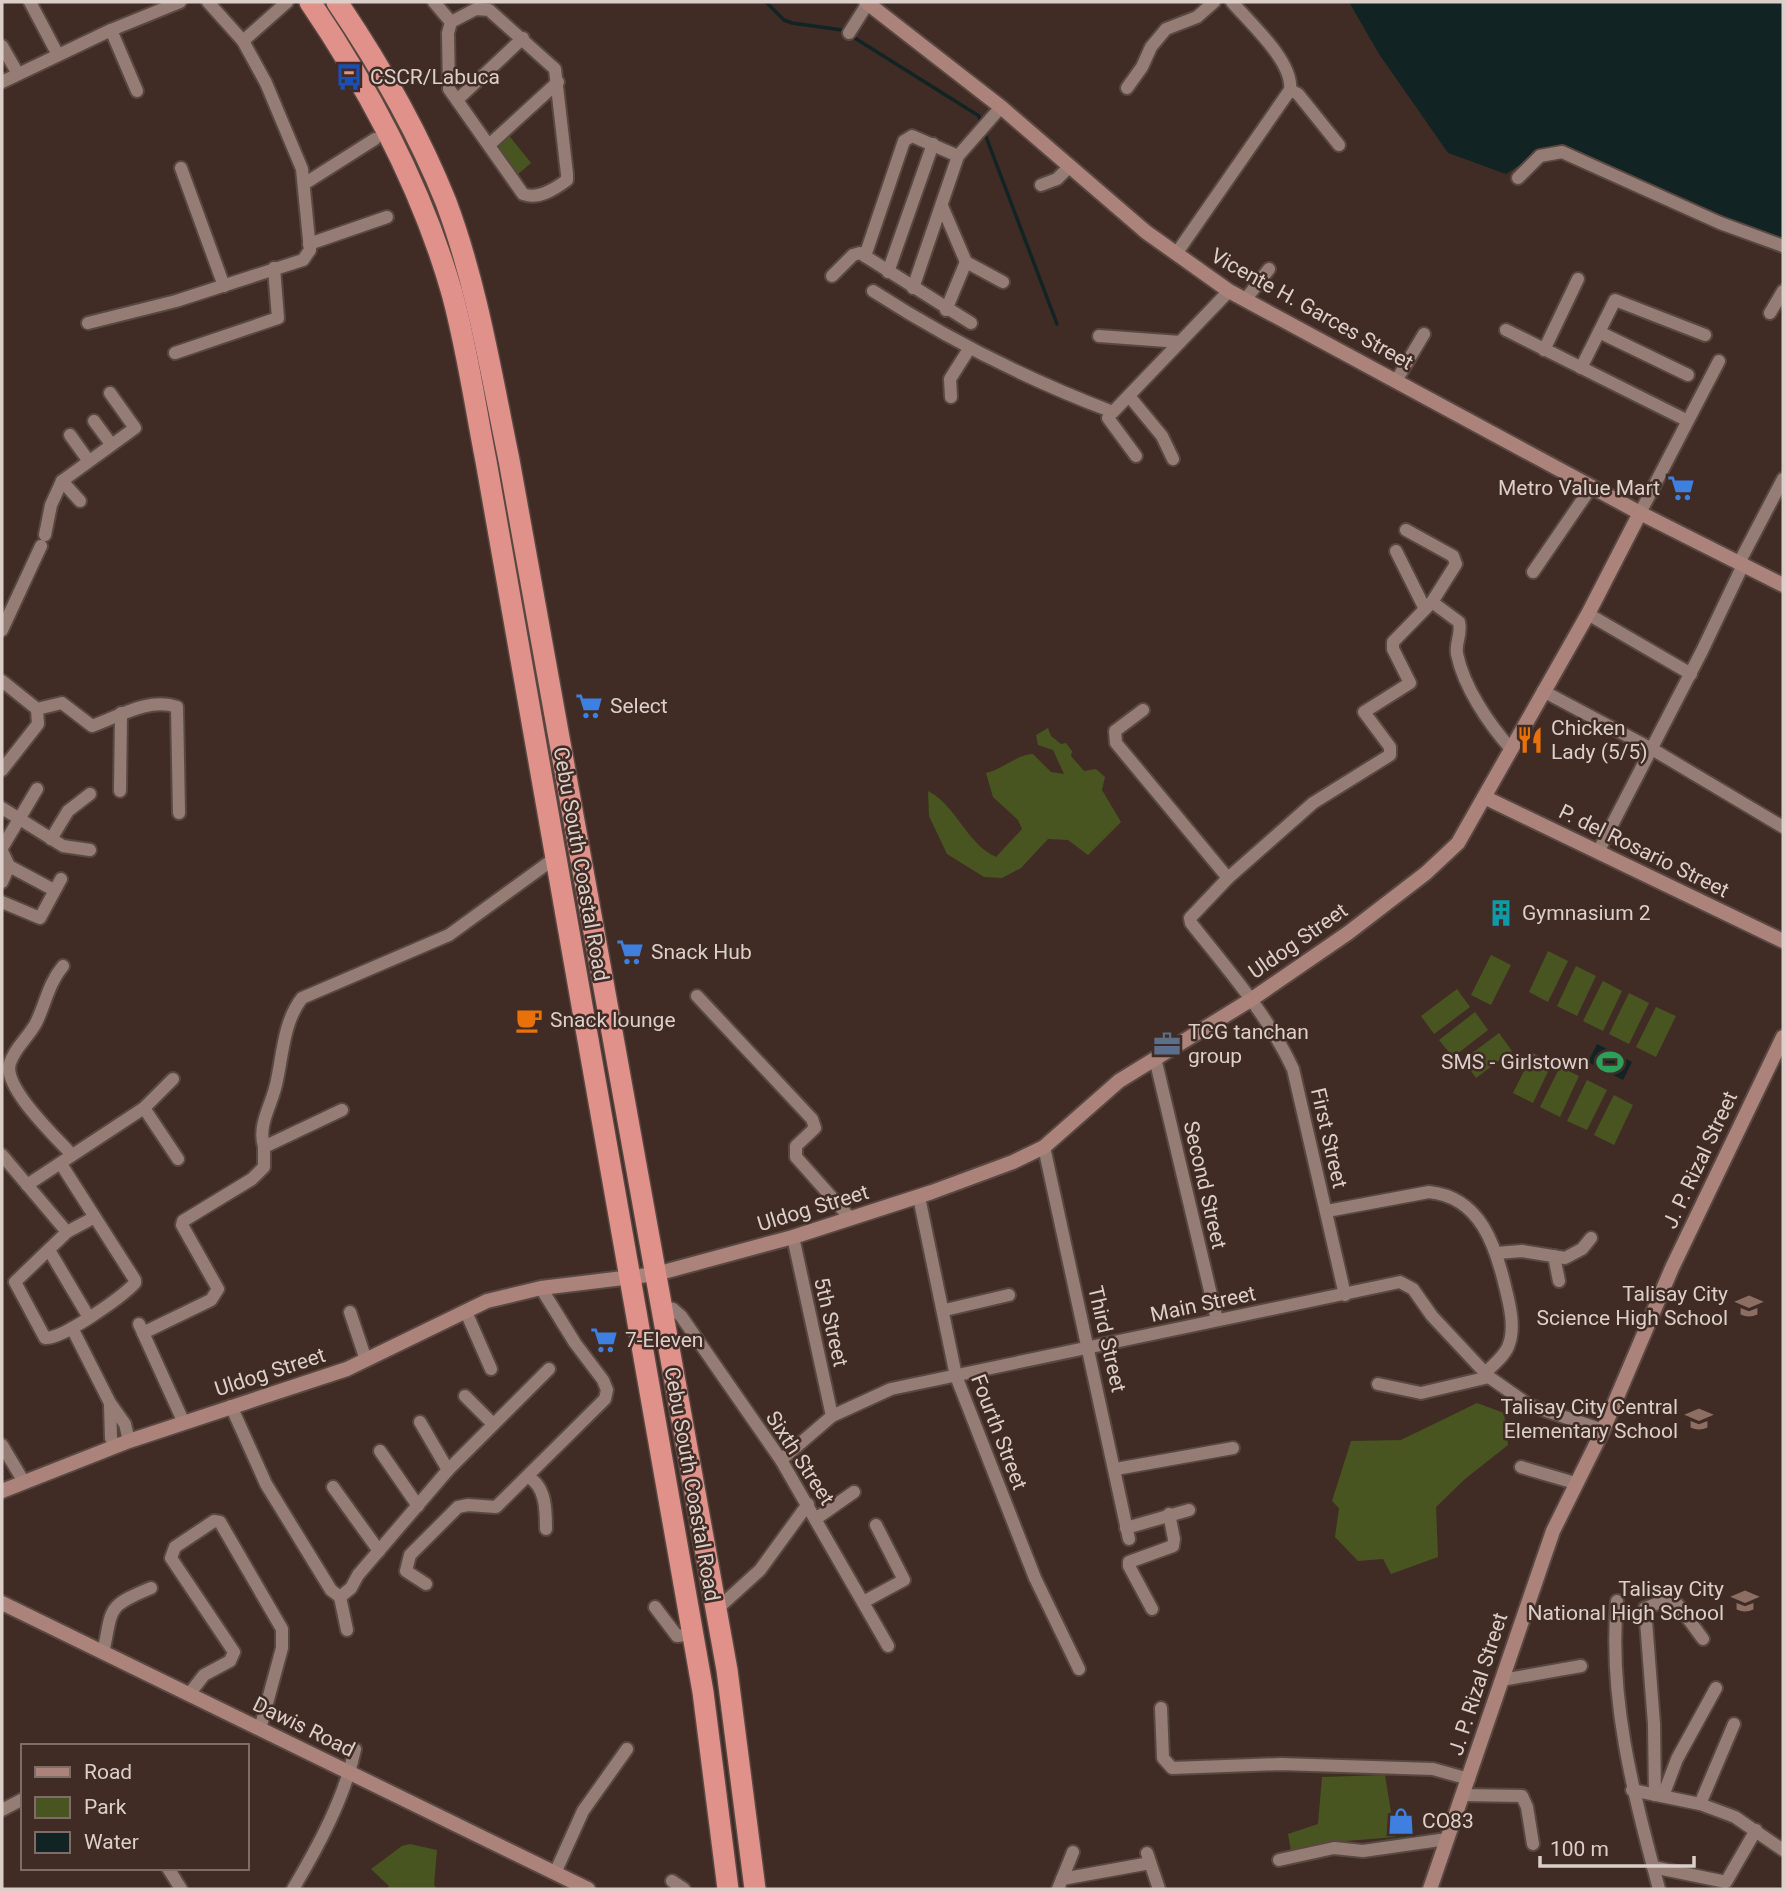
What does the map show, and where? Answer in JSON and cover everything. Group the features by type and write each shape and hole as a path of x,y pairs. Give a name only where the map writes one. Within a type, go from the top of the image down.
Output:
{"highway":[{"name":"Cebu South Coastal Road","path":"310,2 345,53 388,130 423,206 452,294 486,461 693,1634 727,1889"},
{"name":"Cebu South Coastal Road","path":"337,2 373,59 431,169 445,202 473,289 509,460 730,1686 755,1889"}],"street":[{"path":"30,2 58,55"},
{"path":"142,2 148,15"},
{"path":"2,82 111,30 180,2"},
{"path":"88,323 134,313 224,286 303,260 308,254 302,169 266,83 243,41 208,2"},
{"path":"243,41 287,2"},
{"path":"434,2 451,22 447,81 457,100 528,196 554,190 567,180 555,69 548,59 483,8 451,22"},
{"path":"849,33 867,2"},
{"name":"Vicente H. Garces Street","path":"867,2 1001,107 1176,254 1229,291 1640,513 1783,585"},
{"path":"1127,88 1142,67 1151,47 1166,29 1198,17 1214,2"},
{"path":"1176,254 1290,90 1289,76 1282,62 1232,2"},
{"path":"111,30 137,91"},
{"path":"457,100 523,38"},
{"path":"2,46 18,74"},
{"path":"489,145 558,82"},
{"path":"1290,90 1298,94 1339,145"},
{"path":"913,288 958,156 1001,107"},
{"path":"865,256 904,141 912,136 958,156"},
{"path":"304,184 375,139"},
{"path":"888,272 933,144"},
{"path":"1518,178 1539,156 1562,152 1720,223 1783,246"},
{"path":"1041,185 1057,179 1070,166"},
{"path":"181,168 224,286"},
{"path":"942,206 966,262 1003,282"},
{"path":"309,244 387,217"},
{"path":"832,276 853,255 860,253 946,310 971,323"},
{"path":"946,310 966,262"},
{"path":"175,353 278,318 274,268"},
{"path":"1245,300 1269,269"},
{"path":"1544,350 1578,279"},
{"path":"1770,313 1783,290"},
{"path":"873,291 969,349 1043,386 1113,412 1229,291"},
{"path":"1581,368 1615,300 1704,335"},
{"path":"1506,330 1686,420"},
{"path":"1599,332 1688,374"},
{"path":"1396,381 1424,334"},
{"path":"1099,336 1180,342"},
{"path":"951,397 950,379 969,349"},
{"name":"Uldog Street","path":"2,1491 129,1441 366,1360 487,1301 541,1288 656,1274 793,1237 1013,1163 1044,1147 1119,1080 1252,999 1426,873 1458,843 1486,798 1588,614 1718,360"},
{"path":"3,625 43,541 51,505 62,481 135,428 110,393"},
{"path":"1129,396 1162,436 1173,458"},
{"path":"1108,418 1136,456"},
{"path":"94,421 111,444"},
{"path":"70,435 88,460"},
{"path":"1598,852 1691,674 1783,479"},
{"path":"62,481 80,501"},
{"path":"1533,572 1592,486"},
{"path":"1143,710 1115,731 1113,737 1127,758 1228,878 1313,803 1390,755 1390,747 1364,712 1410,683 1392,645 1428,605 1455,566 1455,560 1406,530"},
{"path":"1396,551 1428,605 1459,622 1456,647 1461,670 1495,730 1511,749"},
{"path":"1588,614 1691,674"},
{"path":"2,681 37,709 38,724 2,769"},
{"path":"1543,691 1652,749 1783,827"},
{"path":"37,709 62,703 92,726 121,713 146,707 177,707 179,813"},
{"path":"120,791 121,713"},
{"path":"2,882 9,866 2,849 37,789"},
{"path":"51,839 68,811 90,794"},
{"name":"P. del Rosario Street","path":"1486,798 1783,942"},
{"path":"2,808 63,846 90,850"},
{"path":"184,1423 141,1329 211,1300 216,1295 218,1289 182,1225 183,1221 252,1180 264,1167 261,1136 263,1121 277,1081 279,1060 293,1009 302,998 449,935 555,858"},
{"path":"2,902 40,918 58,885 9,866"},
{"name":"First Street","path":"1228,878 1192,914 1191,923 1252,999 1279,1040 1293,1069 1345,1295"},
{"path":"63,965 48,985 41,1013 32,1032 16,1048 8,1067 13,1085 71,1154"},
{"path":"697,996 812,1119 815,1128 796,1146 796,1157 851,1219"},
{"name":"J. P. Rizal Street","path":"1430,1889 1553,1531 1602,1430 1672,1268 1783,1037"},
{"name":"Second Street","path":"1155,1058 1216,1320"},
{"path":"27,1185 144,1108 173,1079"},
{"path":"144,1108 178,1159"},
{"path":"264,1147 342,1110"},
{"name":"Third Street","path":"1044,1147 1116,1469 1127,1534 1169,1514"},
{"path":"2,1155 67,1232"},
{"path":"61,1164 95,1217 135,1283 72,1328 54,1337 45,1338 16,1286 17,1278 67,1232 95,1217"},
{"path":"1327,1211 1403,1196 1442,1193 1465,1205 1483,1224 1497,1253 1508,1300 1510,1341 1487,1375 1421,1393 1378,1384"},
{"name":"Fourth Street","path":"919,1196 956,1376 1035,1578 1079,1669"},
{"name":"5th Street","path":"793,1237 832,1416"},
{"path":"1497,1253 1522,1251 1572,1256 1591,1238"},
{"path":"49,1250 88,1316"},
{"path":"1554,1256 1559,1281"},
{"name":"Main Street","path":"781,1460 832,1416 891,1390 1216,1320 1407,1283 1440,1326 1487,1375 1529,1405 1602,1430"},
{"path":"426,1584 406,1571 407,1563 410,1555 450,1513 468,1505 496,1507 605,1399 607,1390 541,1288"},
{"path":"944,1310 1009,1295"},
{"name":"Sixth Street","path":"662,1307 673,1309 681,1316 781,1460 865,1601 888,1646"},
{"path":"350,1312 366,1360"},
{"path":"466,1312 491,1369"},
{"path":"72,1328 110,1403 125,1423 129,1441"},
{"path":"340,1597 351,1588 448,1470 492,1423 549,1369"},
{"path":"465,1396 492,1423"},
{"path":"110,1403 111,1438 114,1447"},
{"path":"231,1406 266,1484 331,1590 340,1597 347,1630"},
{"path":"420,1422 448,1470"},
{"path":"2,1445 24,1482"},
{"path":"1116,1469 1233,1448"},
{"path":"380,1451 418,1506"},
{"path":"1521,1467 1575,1483"},
{"path":"528,1477 538,1486 545,1503 546,1529"},
{"path":"333,1487 379,1551"},
{"path":"817,1518 854,1492"},
{"path":"716,1610 760,1570 808,1504"},
{"path":"1152,1609 1129,1562 1173,1546 1169,1514 1189,1510"},
{"path":"190,1693 204,1675 229,1661 234,1651 171,1558 175,1547 214,1521 220,1522 282,1629 282,1648 260,1729"},
{"path":"865,1601 904,1580 876,1525"},
{"path":"103,1653 113,1609 119,1601 151,1588"},
{"path":"1617,1601 1619,1718 1632,1790 1659,1889"},
{"path":"1659,1796 1645,1608 1661,1602 1678,1605 1703,1639"},
{"name":"Dawis Road","path":"2,1603 587,1889"},
{"path":"655,1607 677,1636 693,1634"},
{"path":"1502,1680 1581,1666"},
{"path":"1659,1796 1716,1688"},
{"path":"1161,1708 1163,1758 1172,1768 1281,1763 1433,1769 1469,1780"},
{"path":"1700,1804 1734,1724"},
{"path":"293,1889 313,1856 349,1773 355,1749"},
{"path":"555,1872 583,1811 627,1749"},
{"path":"1632,1790 1700,1804 1735,1817 1783,1850"},
{"path":"1462,1795 1522,1796 1527,1807 1533,1844"},
{"path":"2,1810 21,1800"},
{"path":"1653,1867 1726,1882 1756,1830"},
{"path":"1279,1860 1334,1848 1363,1851 1447,1839"},
{"path":"1060,1884 1073,1852"},
{"path":"1060,1884 1149,1858 1158,1889"},
{"path":"169,1870 181,1889"},
{"path":"672,1881 684,1889"}],"green space":[{"path":"507,133 531,163 516,176 491,145"},
{"path":"1048,728 1051,736 1061,744 1066,743 1072,751 1071,756 1084,771 1096,769 1105,777 1102,790 1121,822 1088,855 1068,840 1048,839 1021,868 1002,878 984,877 947,854 929,816 928,791 946,805 977,843 996,857 1022,829 1018,820 993,797 986,773 1033,754 1051,772 1064,774 1053,750 1038,745 1036,735"},
{"path":"1548,951 1568,961 1548,1002 1529,992"},
{"path":"1491,955 1511,965 1491,1005 1471,995"},
{"path":"1576,966 1596,976 1577,1016 1557,1006"},
{"path":"1603,981 1622,991 1603,1031 1583,1021"},
{"path":"1457,989 1470,1007 1434,1034 1421,1016"},
{"path":"1629,993 1649,1003 1629,1044 1609,1034"},
{"path":"1656,1007 1676,1016 1656,1057 1636,1047"},
{"path":"1475,1012 1488,1030 1453,1057 1439,1040"},
{"path":"1499,1033 1512,1051 1476,1078 1463,1060"},
{"path":"1533,1053 1552,1063 1533,1103 1513,1093"},
{"path":"1560,1067 1579,1076 1560,1117 1540,1107"},
{"path":"1587,1080 1607,1090 1587,1130 1567,1121"},
{"path":"1614,1095 1633,1105 1614,1145 1594,1135"},
{"path":"1477,1403 1504,1413 1508,1445 1465,1479 1436,1507 1438,1557 1391,1574 1383,1559 1358,1561 1335,1537 1339,1508 1332,1501 1351,1441 1401,1440"},
{"path":"1385,1775 1395,1837 1334,1842 1292,1856 1288,1834 1318,1824 1322,1777"},
{"path":"410,1844 437,1850 434,1885 437,1889 387,1889 389,1886 371,1869 402,1846"}],"water":[{"path":"1349,2 1783,2 1783,245 1748,225 1717,220 1662,190 1541,151 1506,174 1448,153 1379,54"},
{"name":"SMS - Girlstown","path":"1597,1044 1632,1062 1623,1080 1588,1062"}],"waterway":[{"path":"766,2 784,20 792,23 842,30 979,116 981,123"},
{"path":"985,134 1057,324"}],"place":[{"name":"CSCR/Labuca","path":"349,77"},
{"name":"Metro Value Mart","path":"1681,488"},
{"name":"Select","path":"589,706"},
{"name":"Chicken Lady (5/5)","path":"1530,740"},
{"name":"Gymnasium 2","path":"1501,913"},
{"name":"Snack Hub","path":"630,952"},
{"name":"Snack lounge","path":"529,1020"},
{"name":"TCG tanchan group","path":"1167,1044"},
{"name":"SMS - Girlstown","path":"1610,1062"},
{"name":"Talisay City Science High School","path":"1749,1306"},
{"name":"7-Eleven","path":"604,1340"},
{"name":"Talisay City Central Elementary School","path":"1699,1419"},
{"name":"Talisay City National High School","path":"1745,1601"},
{"name":"CO83","path":"1401,1821"}]}
